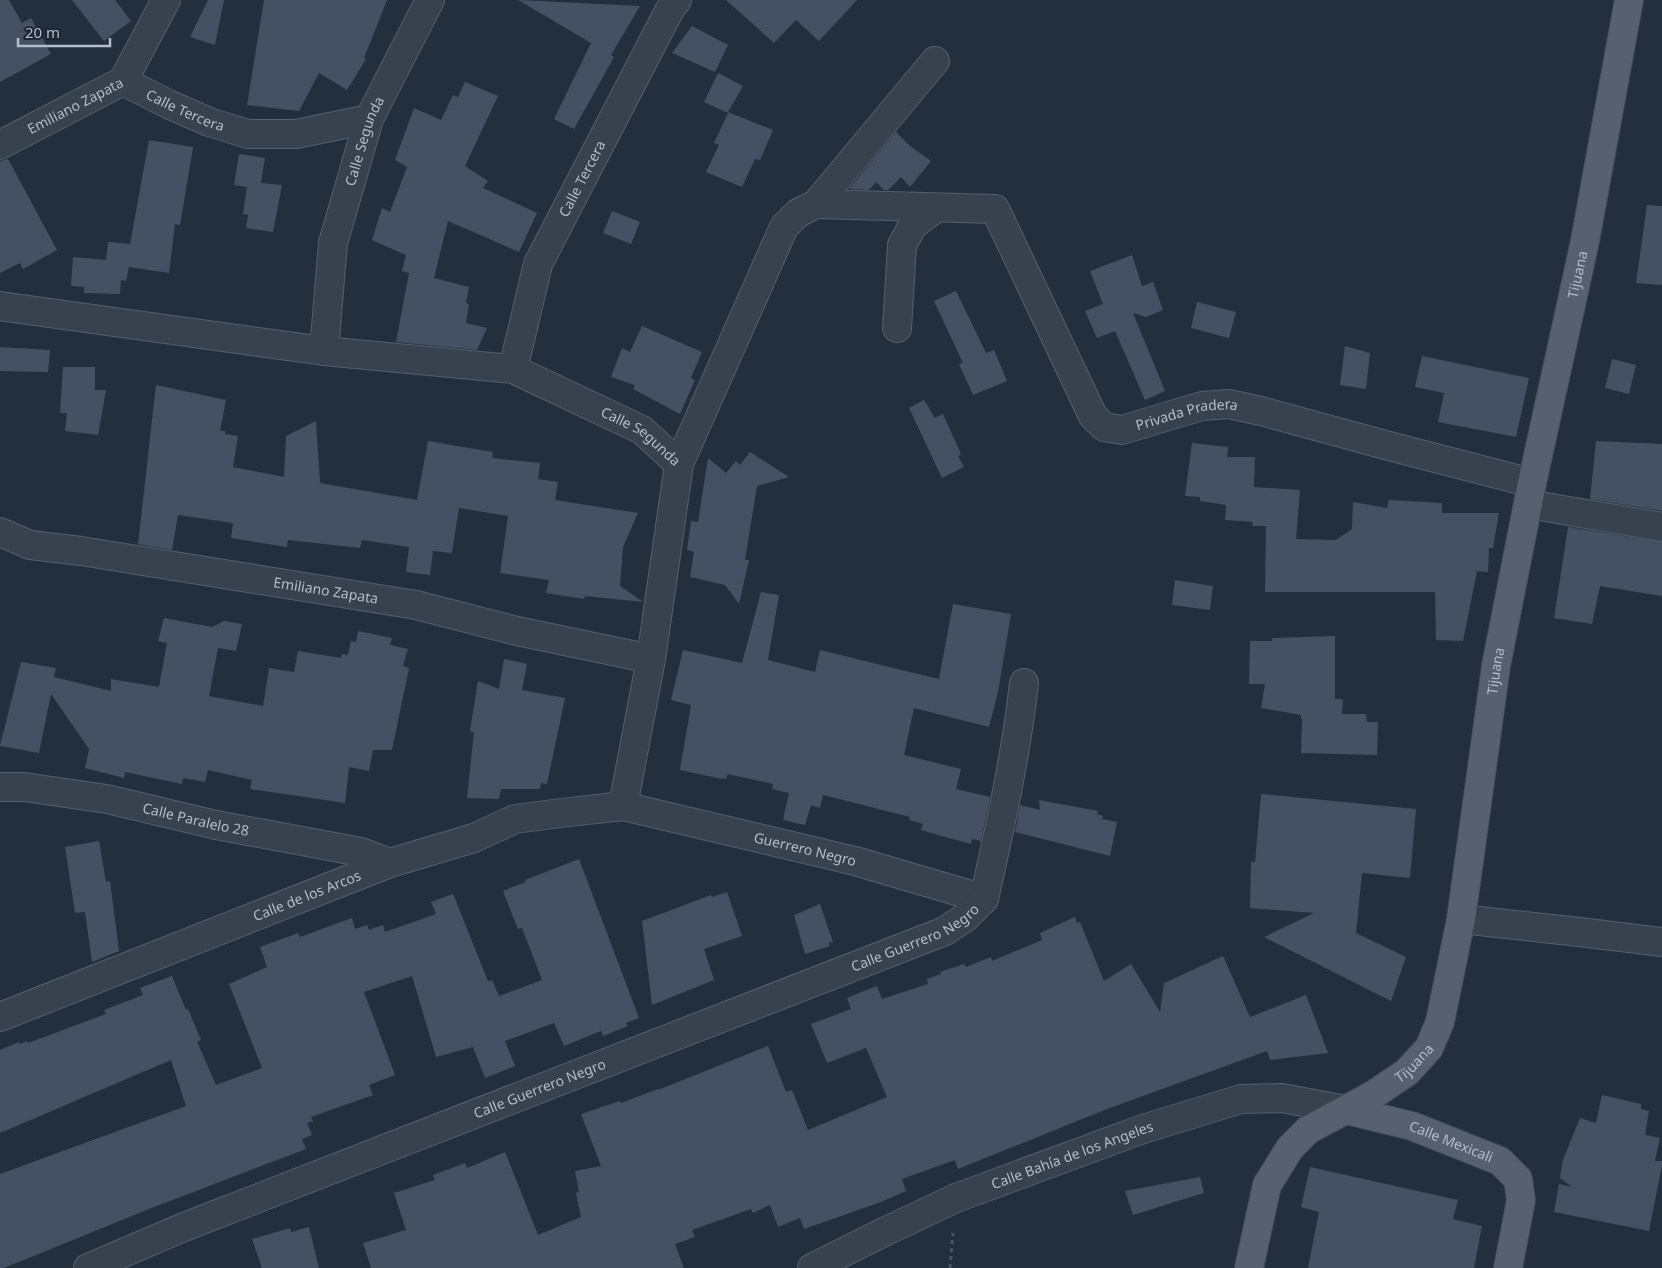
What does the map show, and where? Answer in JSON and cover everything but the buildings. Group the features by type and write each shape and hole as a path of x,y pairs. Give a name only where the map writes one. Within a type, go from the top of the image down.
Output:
{"main road":[{"name":"Tijuana","path":"1249,1268 1268,1186 1290,1148 1308,1130 1373,1095 1407,1072 1429,1048 1440,1022 1461,919 1496,666 1530,494 1585,241 1629,0"},
{"name":"Calle Mexicali","path":"1346,1110 1412,1126 1500,1161 1506,1166 1518,1178 1522,1200 1508,1268"}],"street":[{"name":"Emiliano Zapata","path":"0,145 123,80 166,0"},
{"name":"Calle Segunda","path":"324,351 333,243 369,119 430,0"},
{"name":"Calle Tercera","path":"513,369 538,264 676,0"},
{"path":"680,464 784,227 798,213 816,204 936,61"},
{"name":"Calle Tercera","path":"123,80 168,104 209,122 248,134 296,134 369,119"},
{"name":"Privada Pradera","path":"816,204 995,209 1093,416 1104,427 1122,430 1202,406 1230,404 1389,446 1530,494"},
{"path":"898,328 902,245 913,225 936,208"},
{"name":"Calle Segunda","path":"0,306 324,351 513,369 642,430 680,464 651,659 623,806"},
{"path":"1530,494 1662,527"},
{"name":"Emiliano Zapata","path":"0,532 30,545 416,605 517,631 651,659"},
{"path":"984,899 1019,728 1024,683"},
{"name":"Calle Paralelo 28","path":"0,787 24,787 108,799 216,825 362,852 390,863"},
{"name":"Calle de los Arcos","path":"0,1017 390,863 474,838 515,819 623,806"},
{"name":"Guerrero Negro","path":"623,806 855,861 984,899"},
{"name":"Calle Guerrero Negro","path":"88,1268 184,1227 945,931 966,917 984,899"},
{"path":"1461,919 1588,932 1662,942"},
{"name":"Calle Bahía de los Angeles","path":"812,1268 956,1198 1143,1128 1241,1099 1282,1098 1346,1110"}]}
